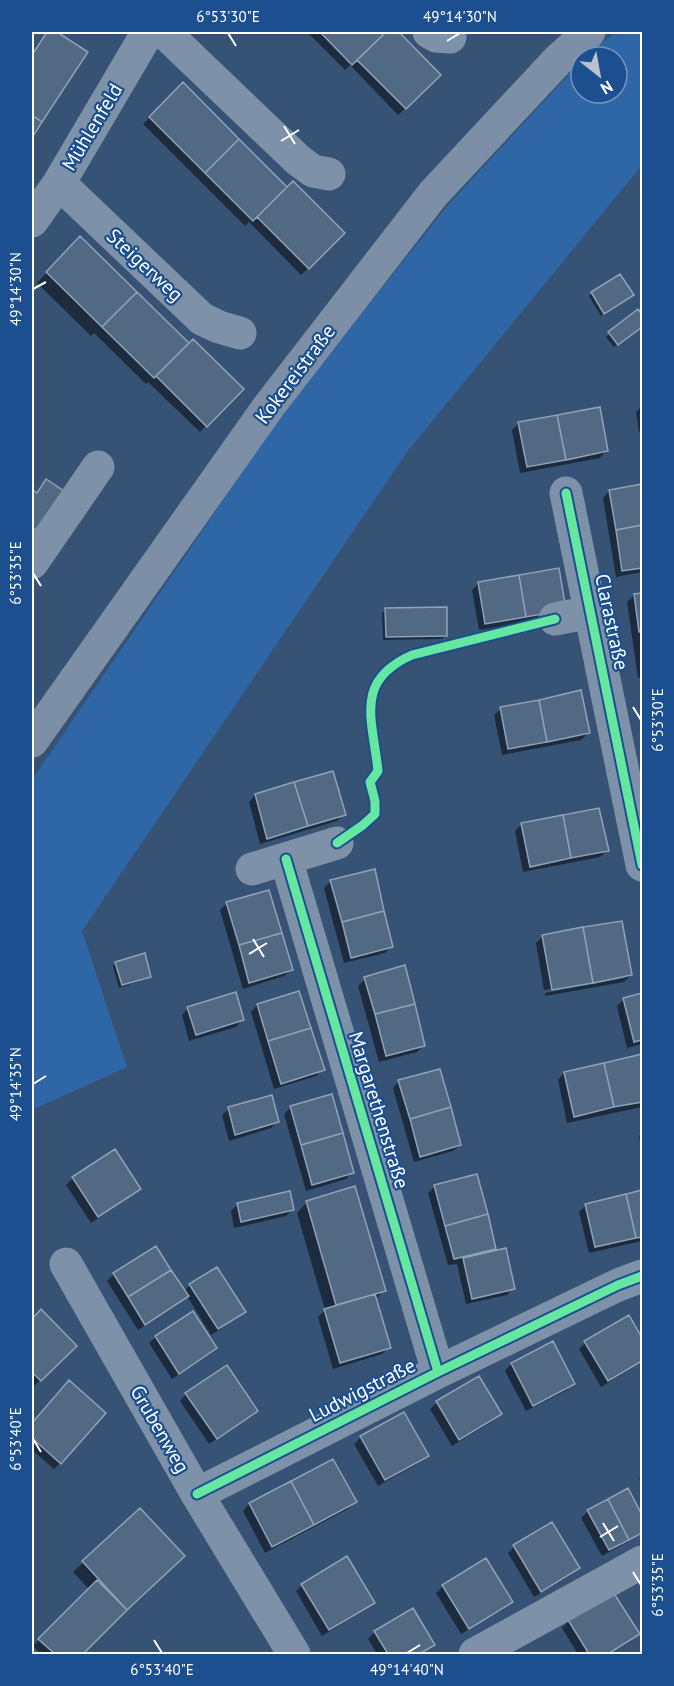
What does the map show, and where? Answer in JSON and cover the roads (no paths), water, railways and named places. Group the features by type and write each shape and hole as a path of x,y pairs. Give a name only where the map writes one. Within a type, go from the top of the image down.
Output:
{"main road":[{"name":"Kokereistraße","path":"32,741 269,406 433,194 558,60 589,32"}],"street":[{"name":"Mühlenfeld","path":"32,221 59,183 148,32"},
{"path":"164,32 298,160 313,171 329,174"},
{"name":"Steigerweg","path":"59,183 202,319 240,333"},
{"path":"32,563 98,467"},
{"name":"Clarastraße","path":"566,493 642,865"},
{"name":"Clarastraße","path":"555,619 591,612"},
{"path":"252,869 337,843"},
{"name":"Margarethenstraße","path":"286,859 438,1372"},
{"name":"Grubenweg","path":"66,1264 197,1494 294,1654"},
{"name":"Ludwigstraße","path":"197,1494 438,1372 618,1285 642,1276"},
{"path":"475,1654 642,1562"}]}
